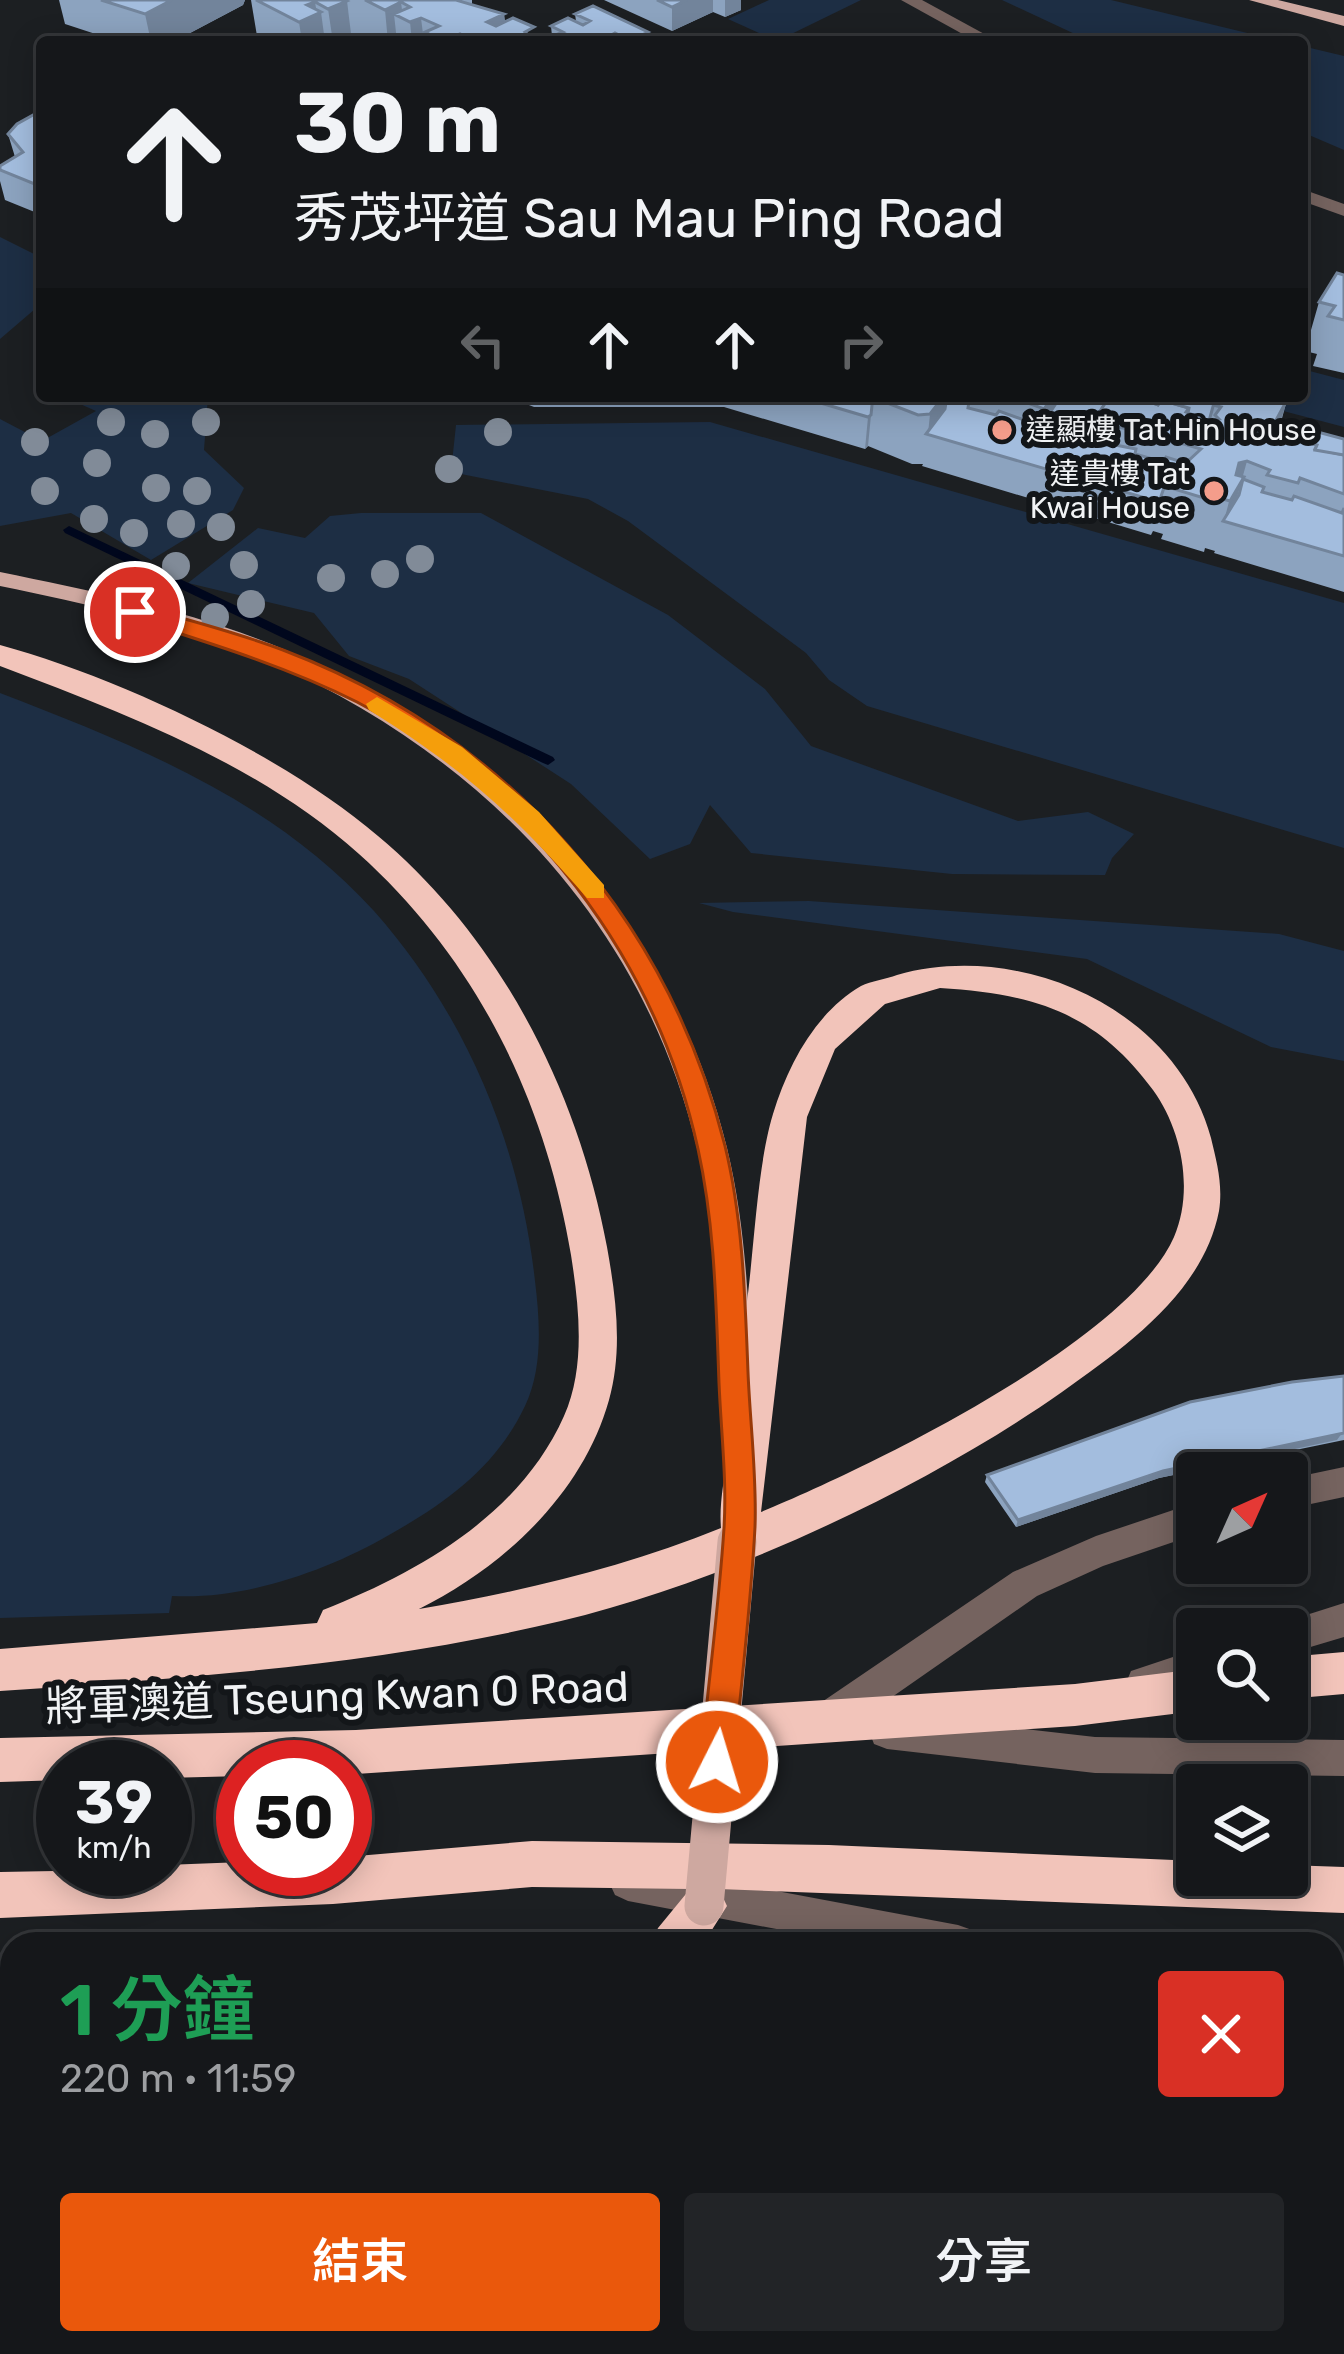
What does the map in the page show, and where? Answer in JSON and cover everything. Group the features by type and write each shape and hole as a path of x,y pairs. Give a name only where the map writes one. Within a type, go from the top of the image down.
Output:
{"highway":[{"path":"0,656 221,744 324,808 414,888 466,951 523,1041 549,1101 588,1236 598,1328 598,1364 589,1400 556,1472 515,1520 463,1560 379,1609 286,1642 188,1658"},
{"path":"0,1670 188,1658 472,1620 645,1578 825,1507 958,1438 1095,1346 1171,1276 1197,1227 1202,1201 1199,1147 1176,1090 1113,1025 1038,988 949,975 909,979 870,993 842,1012 820,1039 800,1078 789,1118 740,1524"},
{"path":"1308,1676 1344,1673"},
{"name":"將軍澳道 Tseung Kwan O Road","path":"0,1760 356,1752 821,1724 1176,1693"},
{"path":"0,1894 333,1881 532,1864 829,1868 1176,1881"},
{"path":"1308,1887 1344,1890"}],"main road":[{"path":"1257,0 1344,21"},
{"path":"0,578 177,624 276,656 368,699 454,752 531,818 598,895 640,961 682,1053 711,1147 729,1252 740,1524 706,1925"}],"lane":[{"path":"909,0 978,36"},
{"path":"1308,197 1344,210"},
{"path":"1308,1490 1344,1482"},
{"path":"821,1724 1025,1583 1176,1525"},
{"path":"1308,1631 1344,1621"},
{"path":"1075,1705 1176,1673"},
{"path":"821,1724 1095,1755 1344,1758"},
{"path":"532,1864 894,1932"},
{"path":"1308,1874 1344,1864"}],"shaded area":[{"path":"769,0 861,0 787,36 766,36 728,19"},
{"path":"1002,0 1111,0 1259,36 1079,36"},
{"path":"1308,47 1344,56 1344,150 1308,135"},
{"path":"0,237 36,255 36,308 0,339"},
{"path":"1308,371 1344,380 1344,427 1250,402 1308,402"},
{"path":"76,402 208,402 204,450 244,488 233,510 151,560 71,513 0,526 0,419 42,441 96,411"},
{"path":"710,422 1344,603 1344,848 867,706 829,680 806,653 628,521 588,499 451,472 456,425"},
{"path":"481,513 668,615 765,689 811,746 1018,821 1088,812 1134,834 1112,858 1105,875 952,874 751,853 710,805 690,844 650,859 571,784 409,679 349,656 314,613 188,583 258,528 305,538 330,516"},
{"path":"0,693 152,756 247,807 292,837 374,911 436,993 461,1038 502,1131 528,1230 538,1312 535,1376 513,1428 484,1465 430,1510 339,1560 256,1588 172,1596 169,1613 0,1618"},
{"path":"809,901 1279,934 1344,951 1344,1061 1271,1047 1087,959 733,912 699,903"}],"building":[{"path":"101,0 172,0 145,14"},
{"path":"256,0 347,1 328,9 315,2 307,5 321,12 299,22"},
{"path":"365,0 462,0 504,14 487,22 496,26 513,18 534,27 525,32 529,36 433,36 425,32 439,26 421,18 410,22 394,14 410,7 401,2 385,10"},
{"path":"657,0 687,0 672,7"},
{"path":"593,6 648,32 640,36 553,36 563,32 551,26 568,18 583,25 590,21 575,14"},
{"path":"36,113 36,185 0,170 23,152 8,134"},
{"path":"1337,273 1344,275 1344,320 1328,316 1335,306 1319,302"},
{"path":"817,402 872,402 868,417"},
{"path":"885,402 939,402 930,414 918,415"},
{"path":"946,402 969,402 968,408 996,415 999,411 1041,426 1057,402 1106,402 1093,422 1089,440 1136,449 1135,454 1163,462 1166,457 1179,461 1159,502 926,434"},
{"path":"1106,402 1168,402 1209,421 1219,419 1215,415 1221,407 1215,402 1286,402 1275,422 1254,432 1258,438 1285,442 1288,437 1344,455 1344,494 1300,478 1298,483 1267,475 1270,470 1247,461 1239,463 1236,475 1244,477 1230,501 1219,498 1217,502 1166,482 1180,459 1188,461 1201,449 1093,422"},
{"path":"1168,402 1214,403 1209,421 1188,413 1189,408"},
{"path":"1280,422 1344,439 1344,455 1315,450 1317,445 1288,437 1285,442 1268,440"},
{"path":"1243,479 1264,487 1262,492 1292,500 1294,496 1342,513 1344,508 1344,556 1223,521"},
{"path":"1344,1376 1344,1433 1254,1452 1176,1452 1176,1468 1018,1520 987,1475 1190,1402"}],"waterway":[{"path":"69,530 548,760"}],"slow traffic":[{"path":"377,704 454,752 531,818 596,892"}],"place":[{"name":"達顯樓 Tat Hin House","path":"1002,430"},
{"name":"達貴樓 Tat Kwai House","path":"1214,491"}],"route":[{"path":"135,612 276,656 368,699 454,752 531,818 598,895 640,961 682,1053 711,1147 729,1252 740,1524 717,1762"}]}
